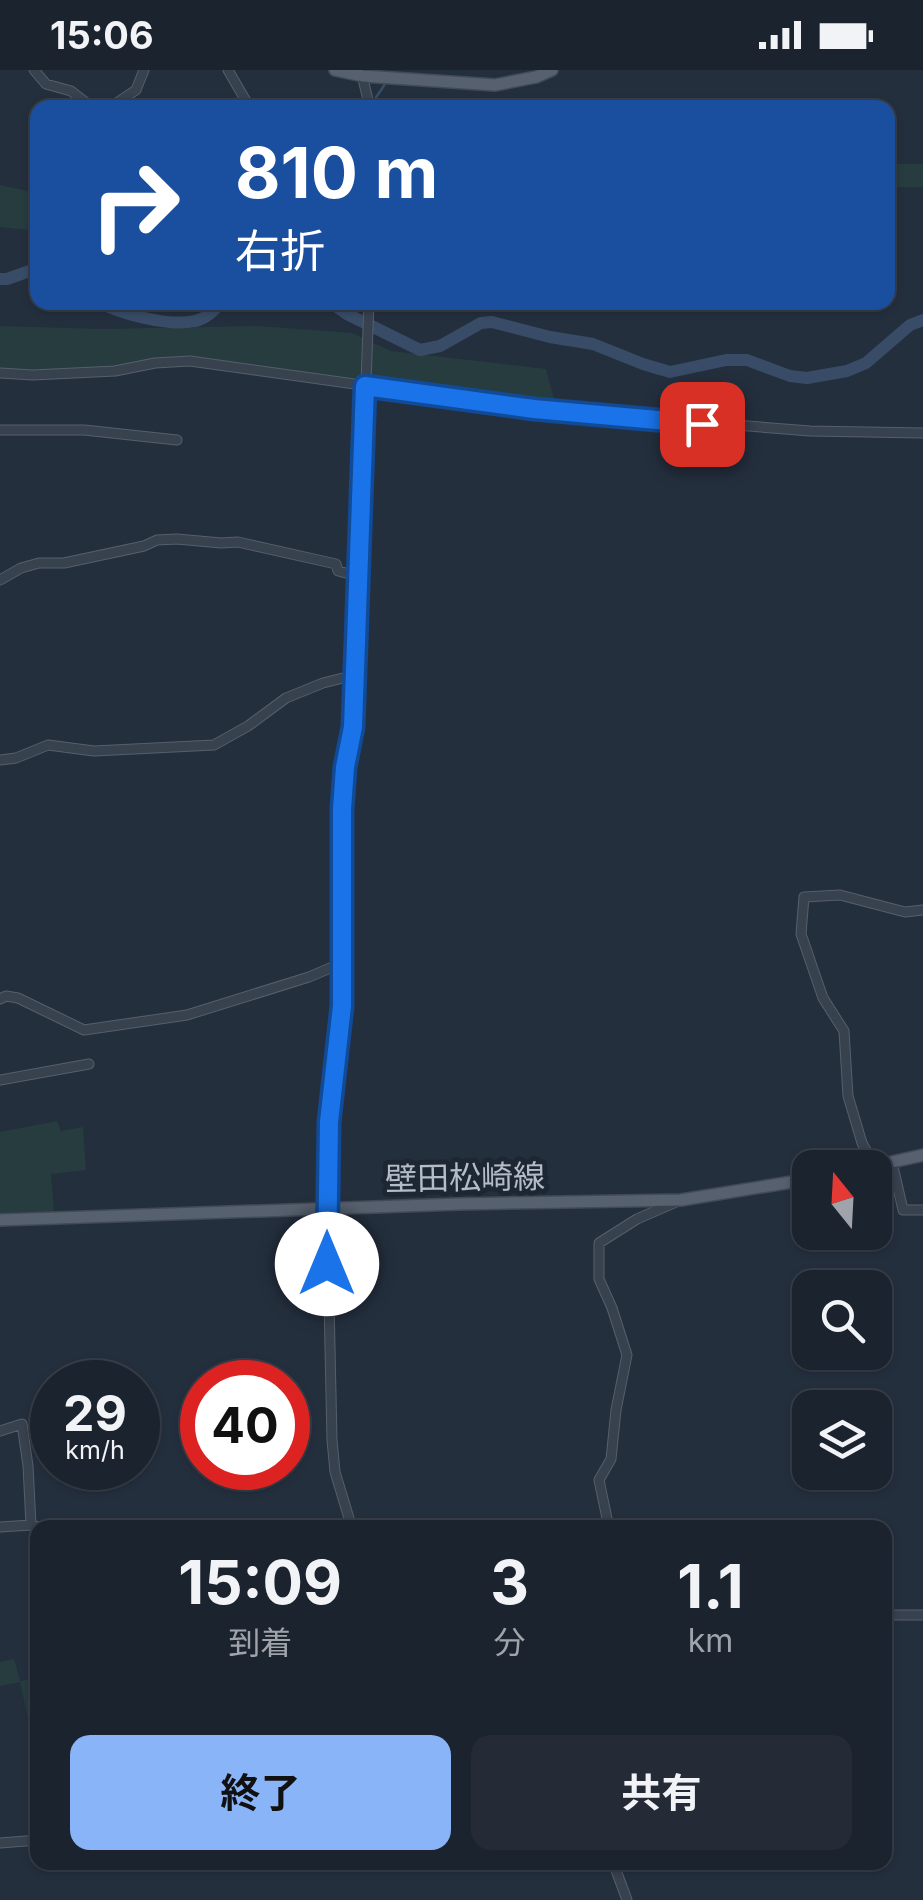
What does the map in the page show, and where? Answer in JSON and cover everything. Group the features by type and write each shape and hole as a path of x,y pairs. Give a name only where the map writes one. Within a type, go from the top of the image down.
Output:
{"main road":[{"path":"335,70 495,85 552,70"},
{"path":"892,1162 923,1155"},
{"name":"壁田松崎線","path":"0,1220 680,1200 792,1182"}],"street":[{"path":"34,70 46,84 71,91 83,100"},
{"path":"121,100 136,90 144,70"},
{"path":"228,70 245,100"},
{"path":"362,73 368,100"},
{"path":"350,1520 335,1472 332,1440 327,1209 330,1100 338,1046 342,963 342,809 353,727 369,310"},
{"path":"0,373 115,371 190,361 534,409 810,431 923,433"},
{"path":"0,430 84,430 177,440"},
{"path":"0,580 38,563 64,563 157,540 177,539 258,545 336,564 338,571 358,576"},
{"path":"0,760 48,746 94,751 214,744 248,726 286,698 355,675"},
{"path":"864,1150 848,1096 844,1030 823,998 801,934 804,896 840,895 905,912 923,910"},
{"path":"0,999 18,998 84,1030 187,1015 342,963"},
{"path":"0,1080 89,1064"},
{"path":"892,1162 903,1210 923,1210"},
{"path":"607,1520 599,1480 611,1459 626,1355 599,1279 599,1243 637,1219 680,1200"},
{"path":"0,1431 22,1424 31,1520"},
{"path":"0,1526 30,1525"},
{"path":"892,1615 923,1615"},
{"path":"0,1843 30,1841"},
{"path":"616,1870 627,1900"}],"green space":[{"path":"895,164 923,164 923,187 895,187"},
{"path":"0,185 30,191 30,230 0,227"},
{"path":"0,326 258,326 352,333 391,351 546,369 557,411 190,361 115,371 0,373"},
{"path":"57,1121 61,1131 83,1127 86,1170 51,1174 54,1212 0,1213 0,1132"},
{"path":"14,1659 20,1681 30,1679 30,1723 20,1682 0,1686 0,1662"}],"waterway":[{"path":"375,99 385,84"},
{"path":"0,279 30,271"},
{"path":"118,310 172,322 195,321 214,310"},
{"path":"341,310 420,350 440,346 481,323 492,322 593,344 670,372 726,360 747,360 807,378 847,371 866,363 910,325 923,320"}],"route":[{"path":"327,1264 330,1100 342,1006 342,809 353,727 365,386 534,409 702,424"}]}
